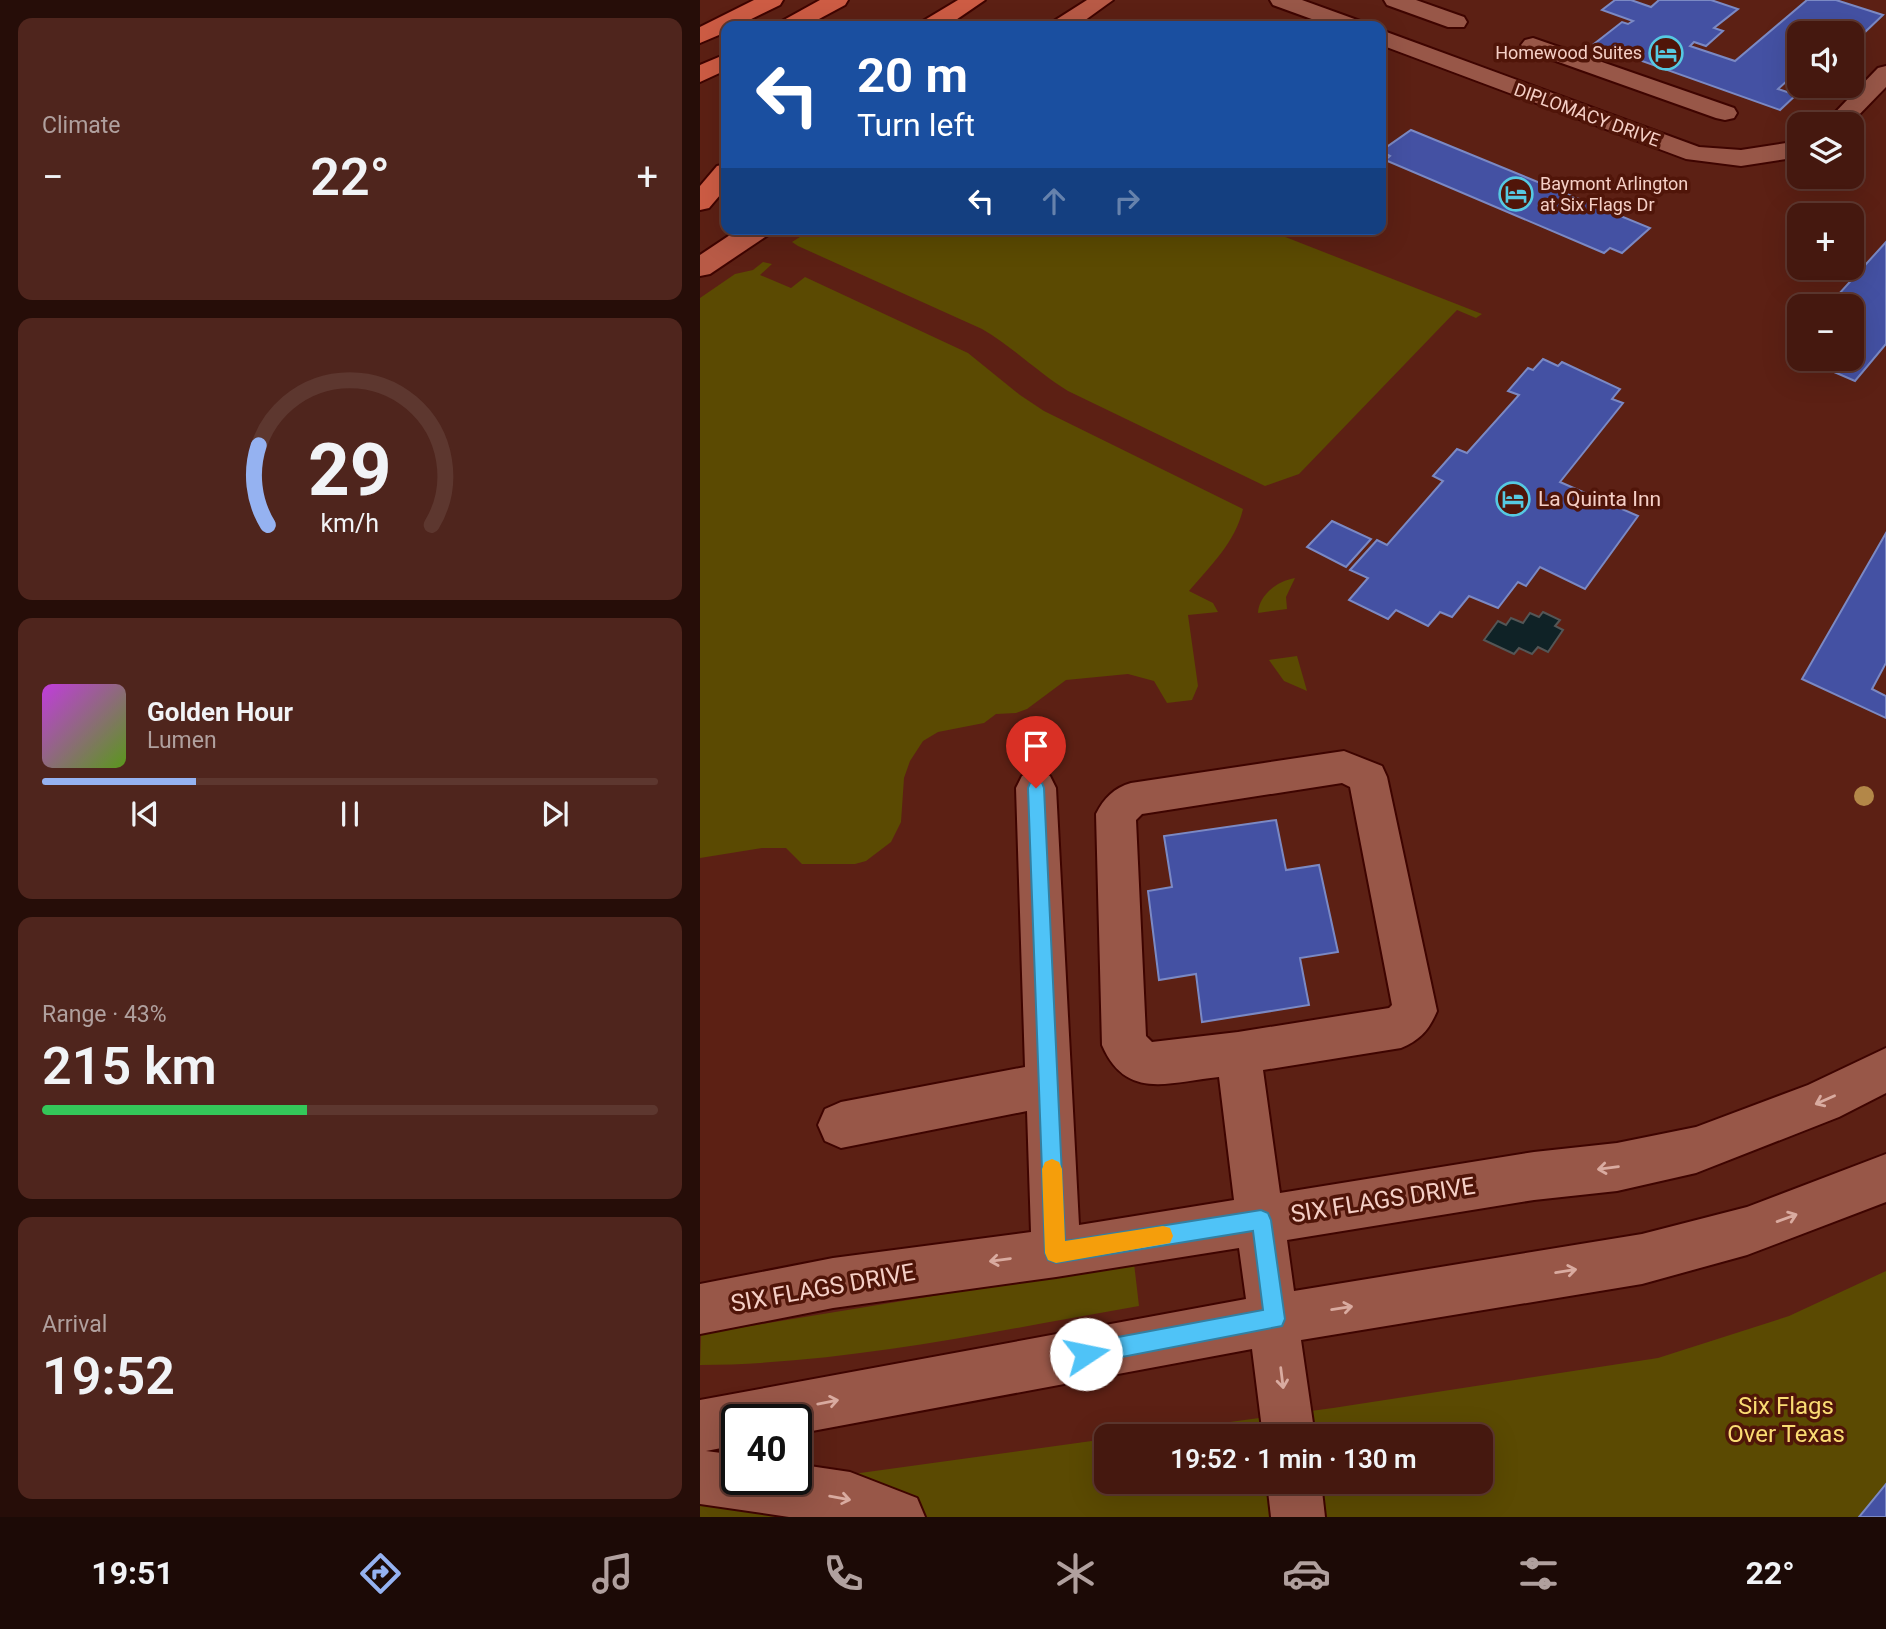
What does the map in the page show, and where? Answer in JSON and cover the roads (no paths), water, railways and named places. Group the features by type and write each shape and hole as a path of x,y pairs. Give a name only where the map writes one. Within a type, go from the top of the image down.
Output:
{"highway":[{"path":"730,21 772,0"},
{"path":"799,21 837,0"},
{"path":"940,21 974,0"},
{"path":"700,36 721,26"},
{"path":"700,75 721,64"},
{"path":"700,169 721,156"},
{"path":"700,202 721,178"}],"main road":[{"path":"1070,21 1102,0"},
{"path":"700,268 749,235"}],"street":[{"path":"1395,0 1456,22"},
{"path":"1289,1 1339,21"},
{"name":"DIPLOMACY DRIVE","path":"1386,39 1695,154 1741,159 1787,151"},
{"path":"1533,45 1725,113"},
{"path":"1848,112 1886,73"},
{"path":"1344,767 1368,777 1415,1011 1401,1027 1238,1053 1144,1064 1124,1045 1116,814 1131,799 1344,767"},
{"path":"1036,788 1056,1253"},
{"path":"1238,1053 1287,1424"},
{"name":"SIX FLAGS DRIVE","path":"700,1309 833,1283 1056,1253 1534,1176 1617,1167 1696,1150 1823,1101 1886,1070"},
{"path":"841,1125 1048,1086"},
{"path":"812,1405 1275,1319 1642,1259 1682,1250 1791,1217 1886,1178"},
{"path":"700,1426 721,1422"},
{"path":"700,1477 850,1499 898,1517"},
{"path":"1295,1494 1298,1517"}],"water":[{"path":"1543,612 1560,620 1555,626 1563,630 1548,652 1538,647 1532,654 1519,648 1514,654 1484,640 1498,621 1506,625 1511,618 1523,623 1530,613 1539,617"}],"place":[{"name":"Homewood Suites","path":"1666,53"},
{"name":"Baymont Arlington at Six Flags Dr","path":"1516,194"},
{"name":"La Quinta Inn","path":"1513,499"}],"park label":[{"name":"Six Flags Over Texas","path":"1786,1420"}]}
